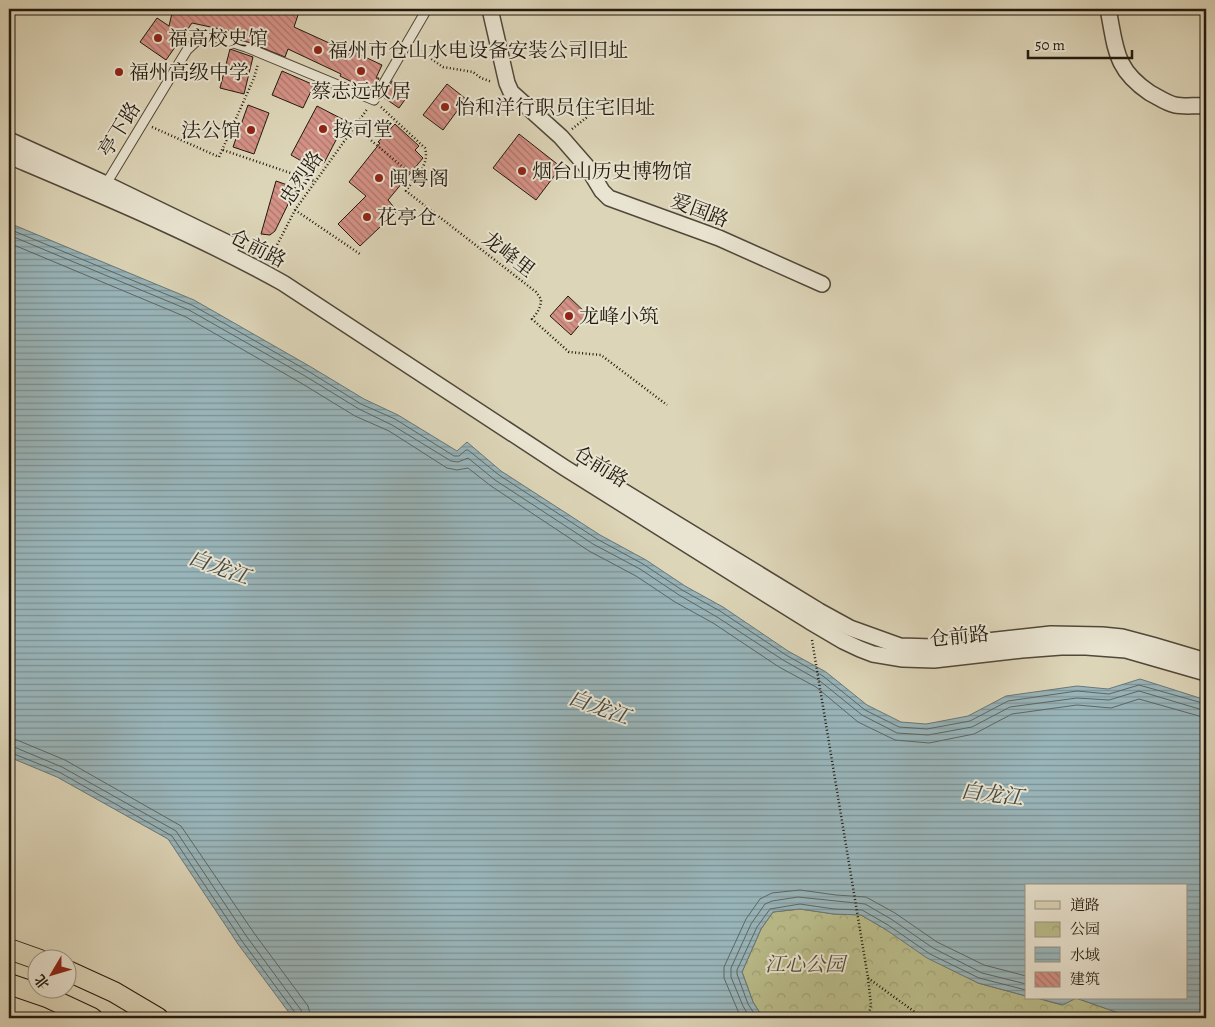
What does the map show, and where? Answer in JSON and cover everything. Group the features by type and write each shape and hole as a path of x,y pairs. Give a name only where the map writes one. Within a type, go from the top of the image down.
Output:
{"main road":[{"path":"9,949 28,956"},
{"path":"78,976 114,992 158,1018"},
{"path":"9,984 47,997 92,1018"}],"street":[{"path":"374,100 427,9"},
{"name":"爱国路","path":"490,9 507,83 511,92 546,122 561,138 588,168 602,191 609,198 719,238 822,284"},
{"path":"1108,9 1119,59 1130,76 1149,92 1167,102 1183,106 1206,106"},
{"name":"亭下路","path":"106,184 187,50 201,36 211,36 226,40 262,53 374,100"},
{"name":"仓前路","path":"9,140 233,245 288,276 570,459 850,628 900,646 933,647 1051,634 1102,634 1122,637 1206,661"},
{"name":"仓前路","path":"9,156 134,210 247,263 282,283 565,468 809,621 842,641 860,649 873,654 903,659 934,660 1022,650 1086,647 1126,650 1206,673"}],"path":[{"path":"407,42 443,67 473,72 490,82 507,83"},
{"path":"143,123 219,157 254,78 262,53"},
{"name":"忠烈路","path":"274,251 295,210 314,181 374,100"},
{"name":"龙峰里","path":"374,100 426,148 426,163 406,191 536,292 541,299 541,304 532,319 569,352 601,355 667,405"},
{"path":"561,138 592,114"},
{"path":"355,127 410,174"},
{"path":"223,150 314,181"},
{"path":"295,210 360,254"},
{"path":"809,621 868,978 871,1005 868,1018"},
{"path":"868,978 923,1018"}],"green space":[{"name":"江心公园","path":"800,909 834,914 861,915 978,983 1025,996 1025,1000 1044,1000 1062,1005 1072,1000 1082,1000 1133,1018 763,1018 753,1002 742,972 761,929 773,912"}],"water":[{"name":"白龙江","path":"9,223 194,300 364,399 398,415 457,451 467,442 501,471 600,535 646,560 685,586 723,607 788,651 826,672 867,705 901,722 926,724 968,716 1006,696 1077,686 1108,689 1140,679 1206,700 1206,1018 1133,1018 1082,1000 1188,1000 1188,884 1025,884 1025,996 978,983 927,958 861,915 834,914 800,909 773,912 761,929 742,972 753,1002 763,1018 293,1018 238,944 168,839 57,777 9,757"},
{"path":"1044,1000 1072,1000 1063,1005"}],"building":[{"path":"173,9 300,9 294,27 382,65 376,78 379,78 373,90 371,88 370,91 340,76 341,74 288,49 285,57 233,36 234,32 192,23 166,60 140,42 157,18 169,26"},
{"path":"230,49 253,57 244,94 220,88"},
{"path":"282,71 314,85 303,108 272,95"},
{"path":"392,81 403,84 409,94 399,108 383,97"},
{"name":"怡和洋行职员住宅旧址","path":"447,84 466,99 443,130 423,115"},
{"name":"法公馆","path":"248,105 269,113 254,154 233,147"},
{"name":"按司堂","path":"317,106 346,121 324,163 310,155 305,163 291,155"},
{"path":"395,124 419,146 415,150 423,158 388,200 397,211 360,246 338,224 366,196 349,182 380,143 378,142"},
{"path":"519,134 561,167 536,200 493,168"},
{"path":"276,181 296,188 275,231 270,235 261,234"},
{"name":"龙峰小筑","path":"568,296 588,315 571,335 550,316"}],"place":[{"name":"福高校史馆","path":"158,38"},
{"name":"福州市仓山水电设备安装公司旧址","path":"318,50"},
{"name":"蔡志远故居","path":"361,71"},
{"name":"福州高级中学","path":"119,72"},
{"name":"怡和洋行职员住宅旧址","path":"445,107"},
{"name":"按司堂","path":"323,129"},
{"name":"法公馆","path":"251,130"},
{"name":"烟台山历史博物馆","path":"522,171"},
{"name":"闽粤阁","path":"379,178"},
{"name":"花亭仓","path":"367,217"},
{"name":"龙峰小筑","path":"569,316"}]}
